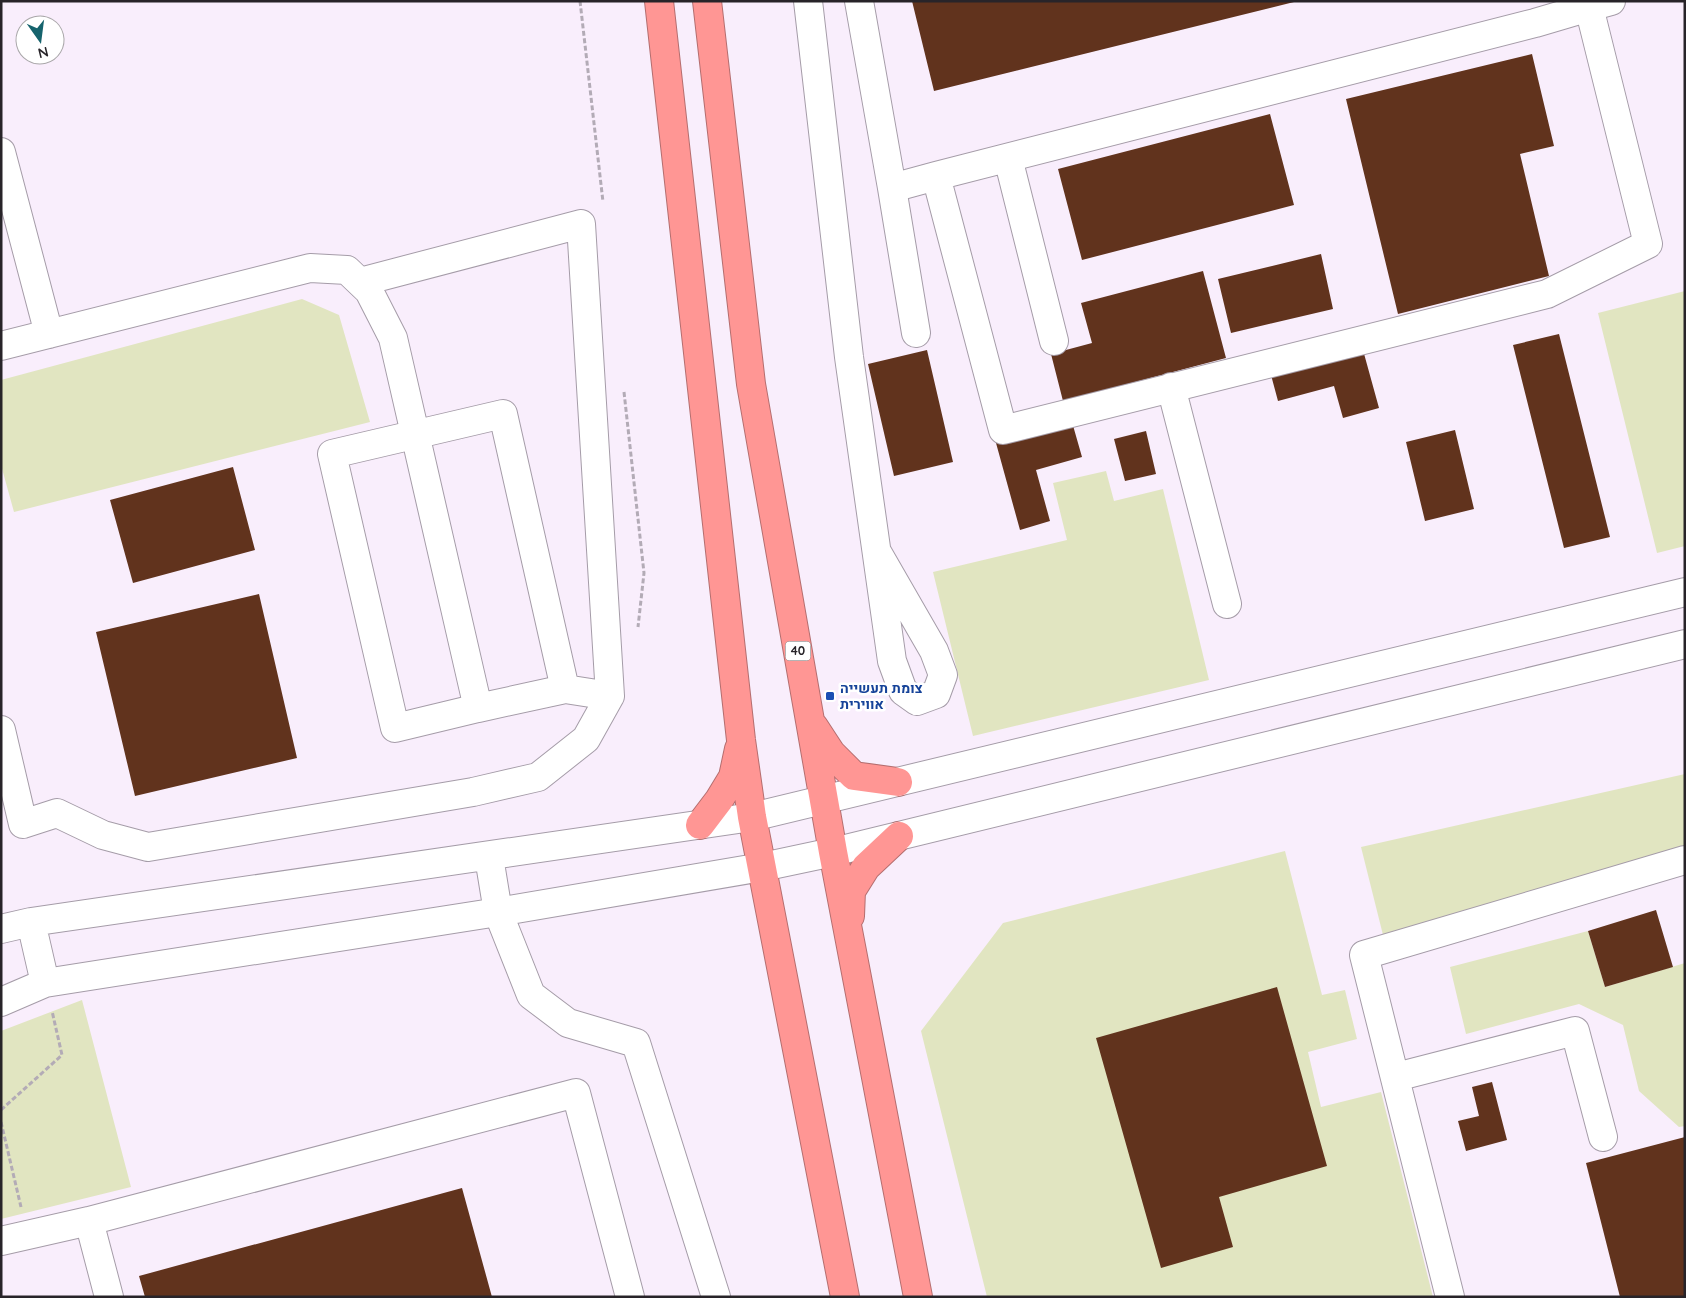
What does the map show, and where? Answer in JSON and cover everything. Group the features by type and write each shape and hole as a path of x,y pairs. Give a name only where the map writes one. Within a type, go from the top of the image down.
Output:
{"highway":[{"path":"659,1 741,740 752,817 845,1297"},
{"name":"40","path":"707,1 751,384 823,800 918,1297"},
{"path":"810,720 831,754 854,776 898,782"},
{"path":"700,825 733,777 741,740"},
{"path":"850,940 851,891 866,867 899,836"}],"street":[{"path":"808,1 849,357 878,552"},
{"path":"859,1 916,333"},
{"path":"892,188 936,176 1535,23 1600,4 1648,244 1547,294 1003,430 936,176"},
{"path":"1,152 49,334"},
{"path":"1008,158 1054,341"},
{"path":"1,730 23,824 56,813 103,836 148,847 473,792 538,777 586,739 610,696 581,224 360,282"},
{"path":"1,346 310,268 347,270 369,291 393,338 478,708"},
{"path":"1171,388 1227,604"},
{"path":"564,689 503,414 332,454 395,728 564,689 610,696"},
{"path":"1,929 31,922 489,857 752,817 1685,592"},
{"path":"1,1002 45,983 498,912 762,867 833,852 1685,644"},
{"path":"489,857 498,912 531,995 568,1023 636,1043 716,1297"},
{"path":"1450,1297 1364,954 1685,860"},
{"path":"31,922 45,983"},
{"path":"1396,1077 1575,1031 1603,1137"},
{"path":"1,1241 89,1221 576,1093 630,1297"},
{"path":"89,1221 109,1297"}],"path":[{"path":"1,1110 62,1055 45,983"},
{"path":"1,1122 27,1234"}],"green space":[{"path":"1685,291 1685,546 1657,553 1598,313"},
{"path":"302,299 339,315 370,422 14,512 1,465 1,380"},
{"path":"1106,471 1114,501 1163,489 1209,680 973,736 933,572 1067,540 1053,483"},
{"path":"1685,774 1685,849 1384,939 1361,847"},
{"path":"1285,851 1322,995 1345,990 1357,1039 1308,1052 1321,1107 1381,1092 1433,1297 987,1297 921,1031 1003,923"},
{"path":"1588,931 1605,987 1685,963 1685,1126 1679,1127 1639,1091 1623,1025 1579,1004 1466,1034 1450,967"},
{"path":"82,1000 131,1187 1,1219 1,1031"}],"building":[{"path":"912,1 1294,1 1294,2 934,91"},
{"path":"1532,54 1554,146 1520,154 1549,276 1398,314 1346,99"},
{"path":"1270,114 1294,205 1082,260 1058,169"},
{"path":"1321,254 1333,309 1231,333 1218,279"},
{"path":"1203,271 1226,358 1063,401 1051,354 1092,343 1081,303"},
{"path":"1559,334 1610,537 1564,548 1513,345"},
{"path":"927,350 953,462 894,476 868,364"},
{"path":"1363,350 1379,408 1343,418 1334,386 1278,401 1271,375"},
{"path":"1072,422 1082,457 1036,470 1050,521 1020,530 996,443"},
{"path":"1455,430 1474,509 1425,521 1406,442"},
{"path":"1146,431 1156,474 1125,481 1114,439"},
{"path":"233,467 255,550 133,583 110,500"},
{"path":"259,594 297,758 135,796 96,632"},
{"path":"1656,910 1673,967 1605,987 1588,931"},
{"path":"1277,987 1327,1166 1219,1197 1233,1247 1161,1268 1096,1038"},
{"path":"1492,1082 1507,1140 1466,1151 1458,1121 1479,1116 1472,1087"},
{"path":"1685,1137 1685,1297 1620,1297 1586,1163"},
{"path":"462,1188 492,1297 145,1297 139,1276"}],"place":[{"name":"צומת תעשייה אווירית","path":"830,696"}]}
